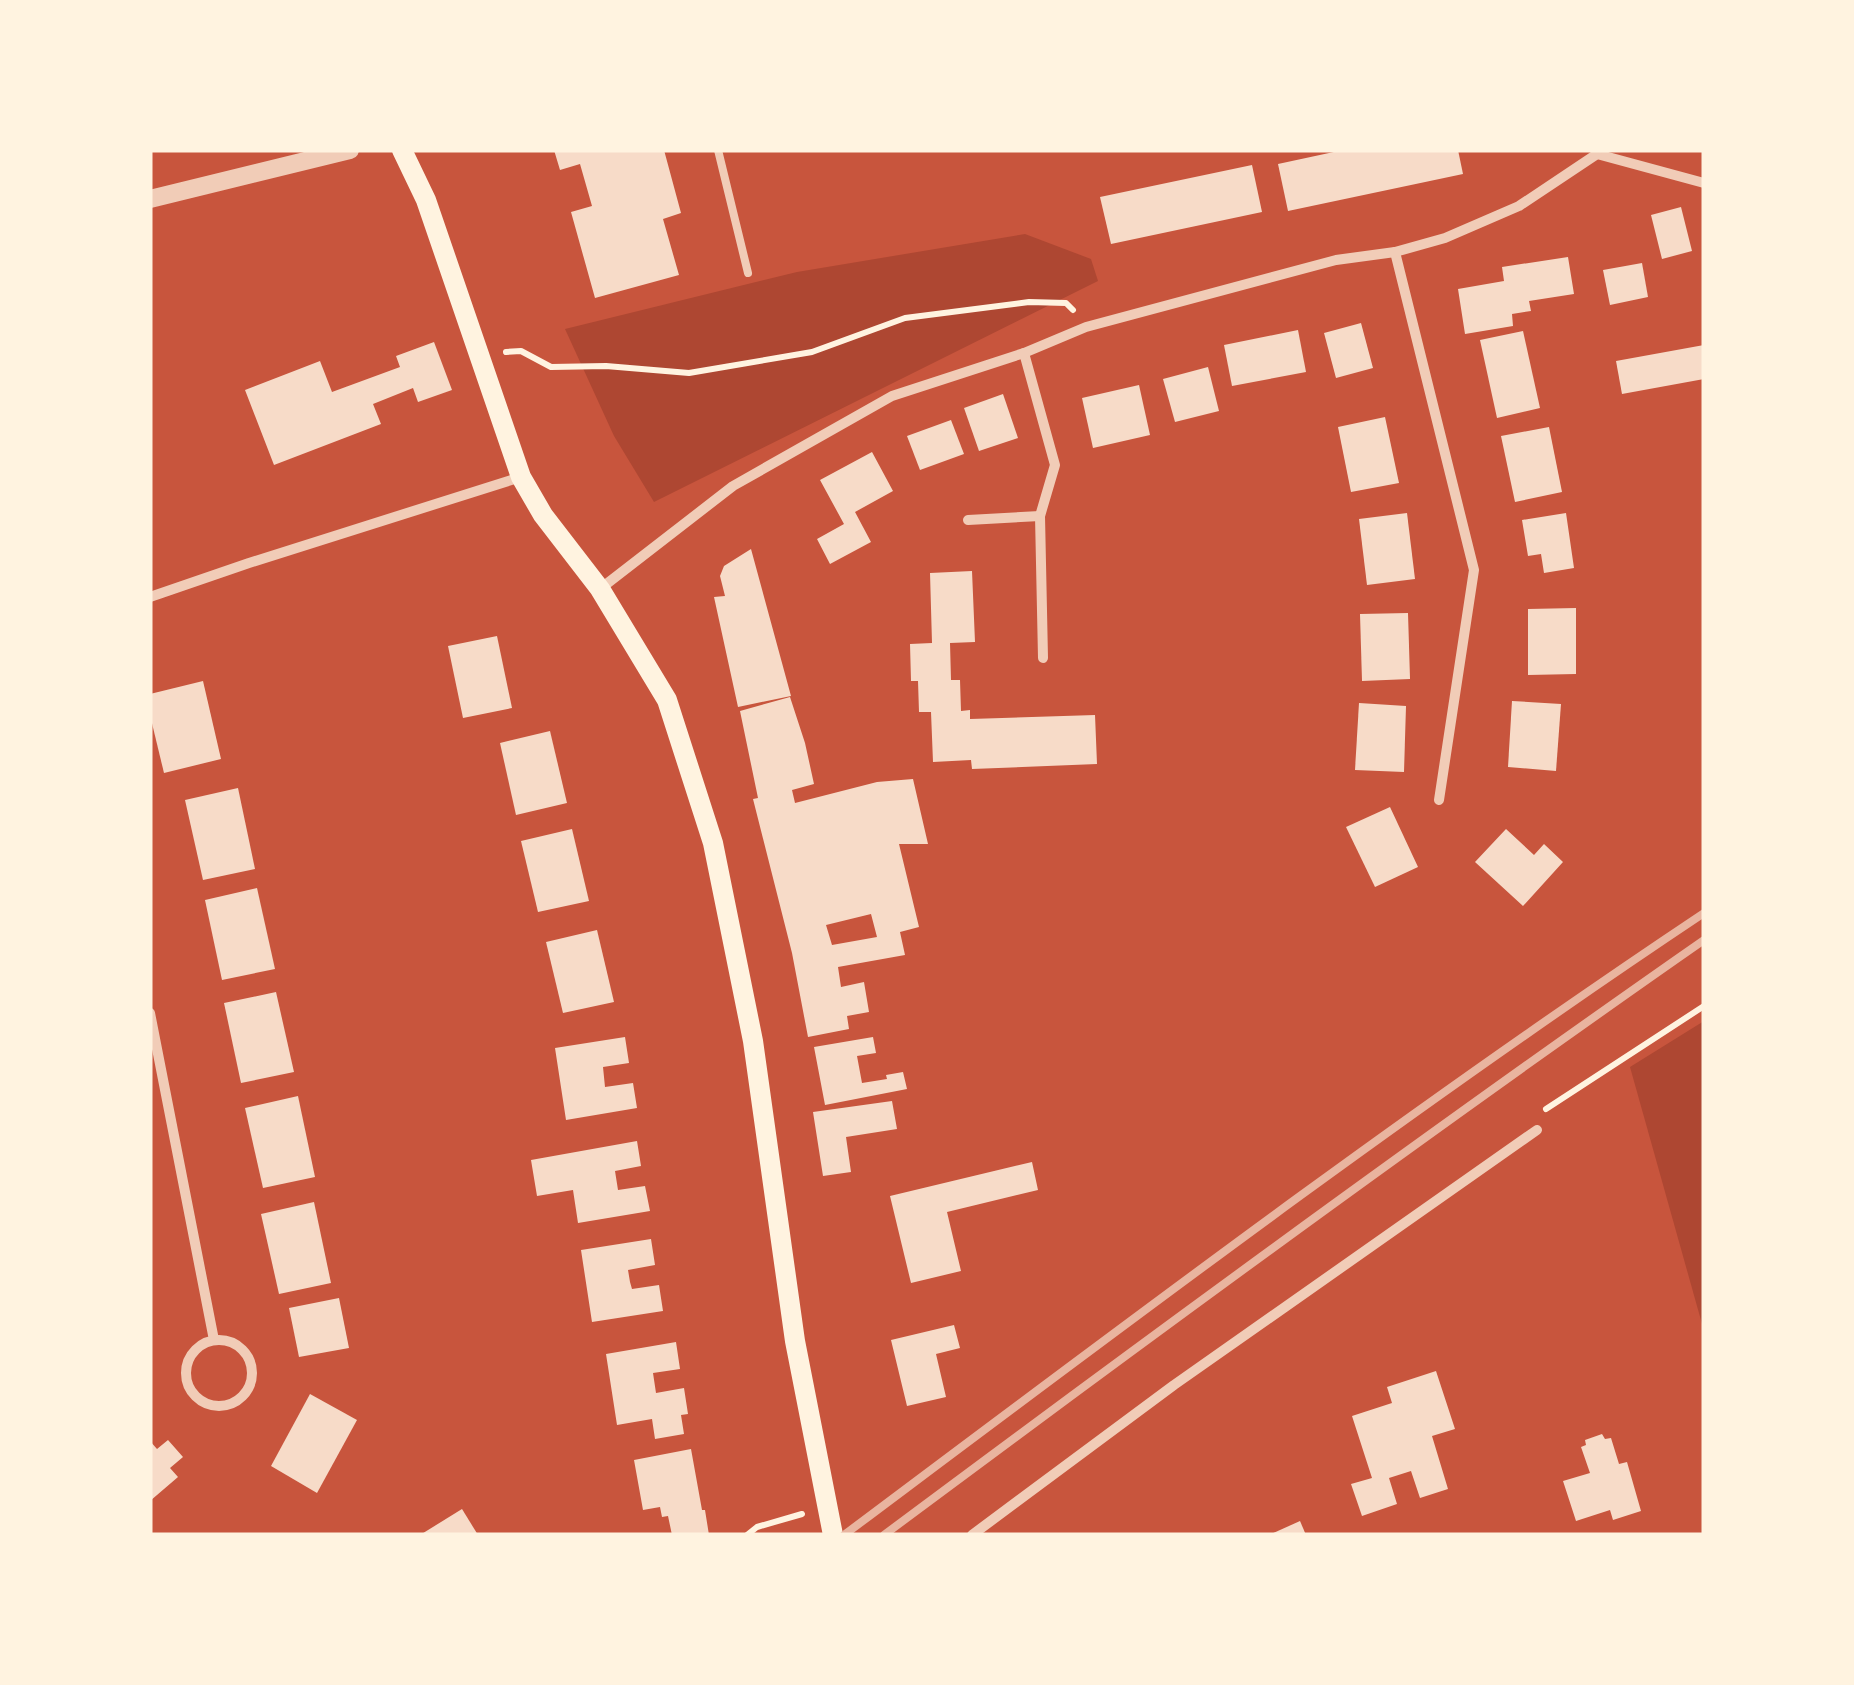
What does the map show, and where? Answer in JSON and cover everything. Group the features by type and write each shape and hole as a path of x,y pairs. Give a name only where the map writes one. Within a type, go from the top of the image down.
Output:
{"main road":[{"path":"402,150 426,200 521,477 544,515 600,589 667,700 713,843 753,1041 795,1341 833,1535"}],"street":[{"path":"150,199 350,150"},
{"path":"600,589 733,486 892,396 1024,352 1086,326 1336,260 1395,252 1445,238 1519,206 1598,152 1704,183"},
{"path":"1395,252 1474,570 1439,800"},
{"path":"1024,352 1055,465 1040,516 1042,658"},
{"path":"150,596 521,477"},
{"path":"968,520 1040,516"},
{"path":"150,1013 214,1340"},
{"path":"972,1535 1174,1384 1537,1130"},
{"path":"214,1340 232,1342 246,1352 252,1368 250,1386 240,1400 224,1406 206,1404 193,1394 186,1378 188,1360 199,1347 214,1340"}],"lane":[{"path":"718,150 748,273"}],"path":[{"path":"479,354 521,352 551,367 606,366 690,373 812,352 905,318 1028,302 1066,303 1086,326"},
{"path":"747,1535 757,1527 828,1507"}],"shaded area":[{"path":"1025,234 1091,259 1098,281 654,502 614,436 565,329 797,272"},
{"path":"1704,1021 1704,1331 1630,1067"}],"building":[{"path":"554,150 664,150 681,213 663,219 679,275 595,298 571,212 592,206 580,164 560,170"},
{"path":"1343,150 1458,150 1463,174 1288,211 1278,164"},
{"path":"1252,165 1262,212 1111,244 1100,197"},
{"path":"1681,207 1692,251 1662,259 1651,215"},
{"path":"1568,257 1574,294 1529,301 1531,311 1512,314 1513,326 1465,334 1458,289 1504,281 1502,267"},
{"path":"1642,263 1648,297 1610,305 1603,270"},
{"path":"1361,323 1373,368 1336,378 1324,333"},
{"path":"1298,330 1306,372 1232,386 1224,345"},
{"path":"1523,331 1540,408 1497,418 1480,340"},
{"path":"434,342 452,390 418,402 413,388 373,404 381,424 274,465 245,390 320,361 332,392 400,367 396,356"},
{"path":"1704,345 1704,379 1622,394 1616,361"},
{"path":"1208,367 1219,411 1175,422 1163,379"},
{"path":"1139,385 1150,435 1093,448 1082,398"},
{"path":"1003,394 1018,438 979,451 964,408"},
{"path":"1385,417 1399,483 1351,492 1338,427"},
{"path":"951,420 964,454 920,470 907,436"},
{"path":"1549,427 1562,492 1515,502 1501,436"},
{"path":"872,452 893,491 855,512 871,542 830,564 817,539 844,524 820,480"},
{"path":"1407,513 1415,579 1367,585 1359,519"},
{"path":"1566,513 1574,568 1544,573 1541,554 1528,556 1522,520"},
{"path":"751,549 791,696 738,707 714,597 725,596 720,576 724,566"},
{"path":"972,571 975,642 950,643 951,680 960,680 961,711 970,710 970,719 1095,715 1097,764 972,769 971,760 933,762 931,712 919,712 918,681 911,681 910,644 932,643 930,573"},
{"path":"1576,608 1576,674 1528,675 1528,609"},
{"path":"1408,613 1410,679 1362,681 1360,614"},
{"path":"497,636 512,708 463,718 448,646"},
{"path":"203,681 221,759 164,773 150,715 150,694"},
{"path":"790,697 814,784 792,790 795,803 877,782 913,779 928,844 899,844 919,927 900,932 905,955 838,967 841,987 864,982 869,1012 847,1016 849,1029 808,1037 792,953 753,799 758,798 740,711","holes":["871,914 877,937 832,945 826,925"]},
{"path":"1512,701 1561,704 1556,771 1508,767"},
{"path":"1359,703 1406,706 1404,772 1355,770"},
{"path":"550,731 567,803 516,815 500,743"},
{"path":"238,788 255,869 203,880 185,800"},
{"path":"1390,807 1418,867 1375,887 1346,827"},
{"path":"572,829 589,901 538,912 521,841"},
{"path":"1506,829 1534,855 1544,844 1563,862 1523,906 1475,862"},
{"path":"257,888 275,969 222,980 205,900"},
{"path":"597,930 614,1002 563,1013 546,942"},
{"path":"276,992 294,1072 241,1083 224,1003"},
{"path":"625,1037 629,1063 603,1067 605,1087 633,1083 637,1108 566,1120 555,1048"},
{"path":"873,1037 876,1053 857,1056 862,1083 903,1072 907,1089 825,1105 814,1047"},
{"path":"298,1096 315,1177 263,1188 245,1108"},
{"path":"892,1101 897,1129 846,1137 851,1172 823,1176 813,1112"},
{"path":"637,1141 641,1166 615,1171 618,1190 645,1186 650,1211 578,1223 573,1190 537,1196 531,1160"},
{"path":"1032,1162 1038,1190 947,1212 961,1271 911,1283 890,1196"},
{"path":"314,1202 331,1283 279,1294 261,1214"},
{"path":"651,1239 655,1265 628,1270 632,1289 659,1285 663,1311 592,1322 581,1250"},
{"path":"339,1298 349,1348 299,1357 289,1308"},
{"path":"954,1325 960,1348 936,1354 946,1397 907,1406 891,1340"},
{"path":"676,1342 680,1369 653,1373 656,1393 684,1388 688,1414 681,1415 684,1434 655,1439 652,1419 617,1425 606,1354"},
{"path":"1436,1371 1455,1429 1432,1436 1448,1489 1420,1498 1411,1471 1389,1478 1397,1504 1362,1516 1351,1484 1372,1478 1352,1416 1392,1403 1387,1387"},
{"path":"310,1394 357,1420 317,1493 271,1466"},
{"path":"1602,1434 1605,1439 1611,1438 1619,1464 1627,1462 1641,1511 1613,1520 1610,1510 1576,1521 1563,1481 1590,1473 1581,1447 1586,1445 1585,1440"},
{"path":"168,1440 183,1457 170,1468 178,1477 150,1501 150,1441 157,1449"},
{"path":"691,1449 709,1535 672,1535 668,1516 662,1517 660,1507 643,1510 634,1460"},
{"path":"462,1509 478,1535 420,1535"},
{"path":"1300,1521 1306,1535 1269,1535"}],"railway":[{"path":"844,1535 1377,1140 1704,913"},
{"path":"884,1535 1292,1234 1704,940"}]}
